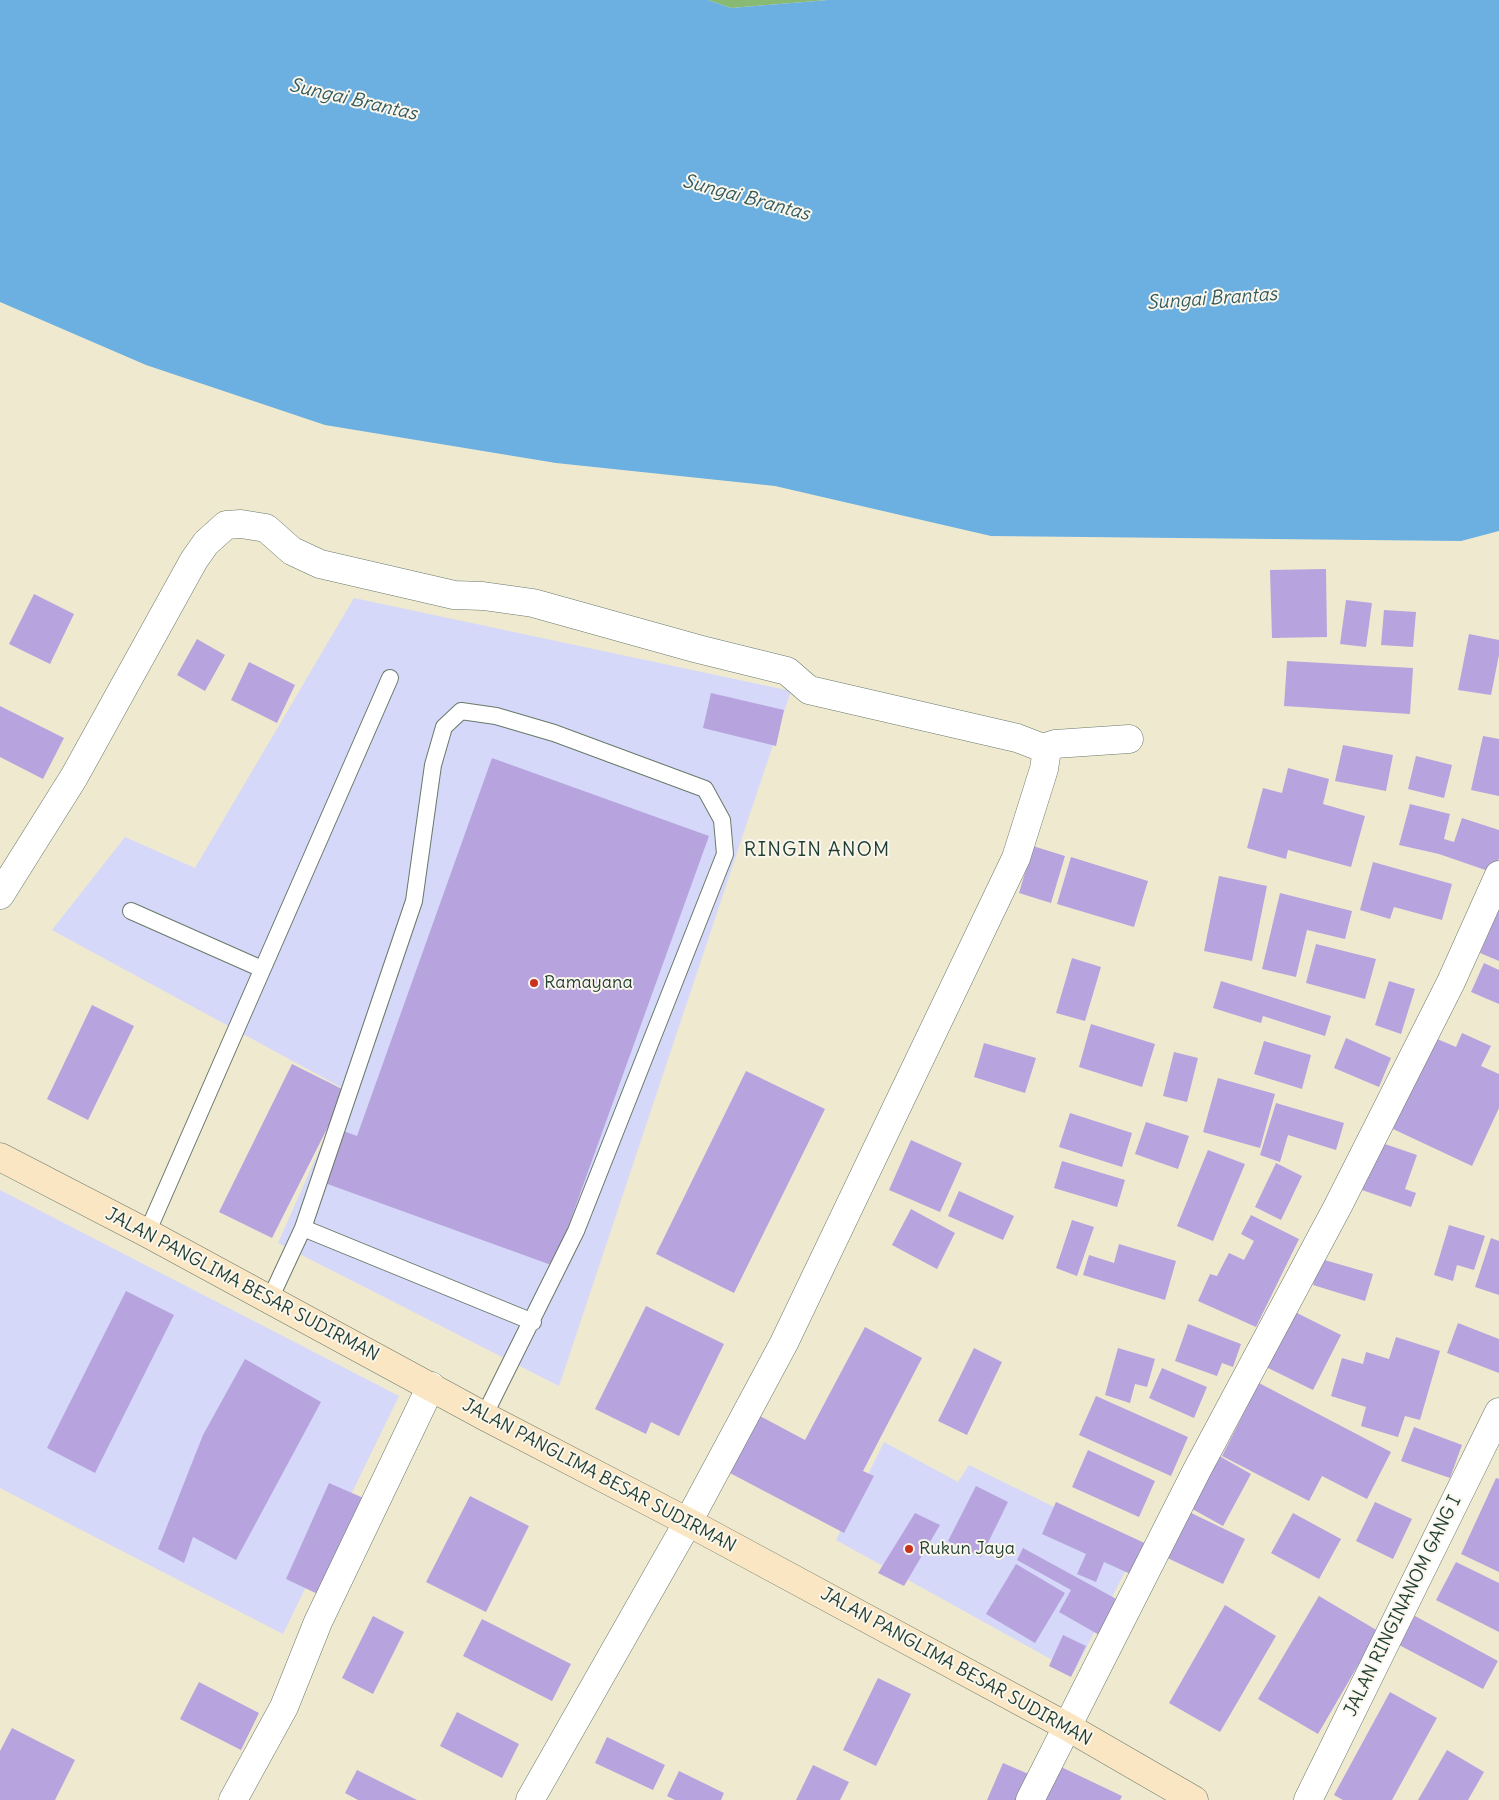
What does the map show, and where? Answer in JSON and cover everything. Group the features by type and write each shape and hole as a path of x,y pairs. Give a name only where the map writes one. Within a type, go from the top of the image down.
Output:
{"main road":[{"name":"JALAN PANGLIMA BESAR SUDIRMAN","path":"0,1157 270,1299 484,1416 688,1522 1066,1726 1194,1800"}],"street":[{"path":"0,895 74,777 194,560 206,543 226,526 241,524 266,528 292,551 320,564 454,595 483,596 533,603 698,650 787,671 809,690 1017,738 1043,748 1055,744 1129,739"},
{"path":"530,1800 688,1522 784,1343 1016,858 1044,769 1046,756 1043,748"},
{"path":"1030,1800 1197,1470 1338,1206 1452,982 1496,889"},
{"path":"233,1800 284,1707 318,1622 431,1386"},
{"name":"JALAN RINGINANOM GANG I","path":"1308,1800 1499,1412"}],"lane":[{"path":"146,1233 390,678"},
{"path":"270,1299 303,1228 414,901 433,765 444,727 461,711 496,716 554,733 705,789 722,820 725,854 576,1231 533,1322 484,1416"},
{"path":"131,911 262,969"},
{"path":"303,1228 533,1322"}],"shaded area":[{"path":"354,598 791,691 559,1386 278,1243 346,1090 52,930 125,837 195,868"},
{"path":"0,1190 399,1396 283,1634 0,1488"},
{"path":"884,1442 958,1482 969,1465 1137,1548 1074,1672 836,1540"}],"green space":[{"path":"708,0 828,0 731,8"}],"water":[{"name":"Sungai Brantas","path":"0,0 708,0 731,8 828,0 1499,0 1499,531 1461,541 991,536 775,486 556,463 325,425 146,365 0,302"}],"building":[{"path":"1326,569 1327,637 1272,638 1270,570"},
{"path":"34,594 74,614 50,664 9,644"},
{"path":"1346,600 1372,603 1366,647 1340,644"},
{"path":"1384,610 1416,612 1413,647 1381,645"},
{"path":"1469,634 1499,640 1499,655 1491,695 1458,690"},
{"path":"197,639 225,655 205,691 177,675"},
{"path":"1287,661 1413,668 1410,714 1284,706"},
{"path":"249,662 295,685 277,723 231,700"},
{"path":"711,693 784,710 776,746 703,728"},
{"path":"0,706 64,738 43,779 0,757"},
{"path":"1483,736 1499,739 1499,796 1471,790"},
{"path":"1343,745 1393,755 1386,791 1335,781"},
{"path":"1416,756 1452,765 1444,798 1408,789"},
{"name":"Ramayana","path":"492,758 709,836 554,1266 322,1182 341,1130 357,1136"},
{"path":"1288,768 1329,779 1323,804 1365,816 1351,867 1288,850 1286,859 1247,848 1263,788 1282,793"},
{"path":"1410,804 1450,814 1444,839 1454,842 1462,818 1499,830 1499,858 1494,873 1439,854 1399,845"},
{"path":"1033,846 1065,856 1051,903 1019,893"},
{"path":"1071,857 1148,881 1134,927 1057,904"},
{"path":"1373,862 1452,884 1442,920 1394,907 1390,919 1360,910"},
{"path":"1219,876 1267,886 1252,961 1204,951"},
{"path":"1280,893 1352,911 1345,939 1307,930 1296,977 1262,969"},
{"path":"1499,909 1499,961 1480,953"},
{"path":"1316,944 1376,959 1365,999 1306,983"},
{"path":"1072,958 1101,967 1085,1021 1056,1013"},
{"path":"1484,963 1499,970 1499,1004 1471,992"},
{"path":"1221,981 1331,1016 1325,1036 1263,1016 1261,1023 1213,1008"},
{"path":"1389,981 1415,989 1401,1034 1375,1025"},
{"path":"92,1005 134,1026 88,1120 47,1099"},
{"path":"1091,1024 1155,1044 1142,1087 1079,1067"},
{"path":"1462,1033 1491,1046 1481,1066 1499,1074 1499,1108 1472,1166 1393,1129 1435,1038 1456,1047"},
{"path":"1346,1038 1391,1058 1379,1087 1334,1068"},
{"path":"1264,1041 1311,1055 1302,1089 1254,1074"},
{"path":"984,1043 1036,1058 1025,1093 974,1077"},
{"path":"1174,1052 1198,1058 1187,1102 1163,1096"},
{"path":"292,1064 346,1091 272,1238 219,1212"},
{"path":"746,1071 825,1109 734,1293 656,1254"},
{"path":"1218,1078 1275,1094 1260,1148 1203,1132"},
{"path":"1276,1103 1344,1123 1336,1150 1288,1135 1280,1162 1260,1155"},
{"path":"1070,1113 1132,1133 1122,1167 1059,1147"},
{"path":"1146,1122 1189,1136 1178,1169 1135,1154"},
{"path":"911,1140 962,1163 940,1212 889,1190"},
{"path":"1379,1142 1417,1155 1405,1189 1416,1193 1411,1207 1362,1190"},
{"path":"1208,1150 1245,1164 1213,1241 1177,1226"},
{"path":"1062,1161 1125,1180 1117,1207 1054,1188"},
{"path":"1276,1163 1302,1176 1281,1220 1255,1207"},
{"path":"959,1191 1014,1216 1003,1240 948,1216"},
{"path":"911,1209 955,1233 937,1269 892,1245"},
{"path":"1251,1215 1299,1239 1256,1327 1198,1301 1210,1274 1217,1276 1229,1253 1244,1260 1254,1241 1241,1234"},
{"path":"1072,1220 1094,1227 1077,1276 1056,1268"},
{"path":"1449,1225 1485,1236 1474,1270 1457,1265 1453,1281 1434,1275"},
{"path":"1491,1238 1499,1241 1499,1295 1475,1287"},
{"path":"1119,1244 1176,1261 1165,1300 1083,1275 1089,1255 1114,1263"},
{"path":"1321,1259 1373,1274 1365,1301 1313,1285"},
{"path":"126,1291 174,1315 95,1473 47,1448"},
{"path":"646,1306 724,1344 679,1436 651,1422 646,1434 595,1409"},
{"path":"1293,1311 1341,1335 1313,1390 1264,1366"},
{"path":"1458,1323 1499,1339 1499,1373 1447,1353"},
{"path":"1188,1324 1241,1344 1233,1367 1222,1363 1217,1376 1175,1361"},
{"path":"865,1327 922,1358 863,1471 874,1476 844,1533 728,1472 758,1415 805,1440"},
{"path":"1396,1337 1440,1351 1420,1420 1405,1416 1398,1437 1361,1426 1366,1407 1331,1396 1342,1358 1363,1364 1366,1352 1389,1359"},
{"path":"974,1348 1002,1362 967,1435 938,1421"},
{"path":"1118,1348 1155,1359 1147,1387 1135,1384 1130,1403 1105,1395"},
{"path":"245,1359 321,1402 236,1560 193,1537 184,1563 158,1549 203,1435"},
{"path":"1162,1368 1207,1387 1194,1418 1149,1398"},
{"path":"1259,1383 1391,1452 1367,1499 1322,1476 1309,1501 1222,1456"},
{"path":"1096,1396 1188,1437 1171,1476 1079,1435"},
{"path":"1414,1427 1462,1445 1450,1478 1401,1461"},
{"path":"1088,1450 1155,1481 1139,1517 1072,1487"},
{"path":"1214,1453 1251,1474 1223,1526 1185,1505"},
{"path":"1496,1478 1499,1479 1499,1572 1461,1554"},
{"path":"329,1483 368,1500 324,1597 286,1579"},
{"path":"976,1486 1008,1502 981,1557 948,1541"},
{"path":"470,1496 529,1526 486,1612 426,1582"},
{"path":"1056,1502 1151,1546 1137,1577 1104,1562 1096,1582 1077,1574 1086,1554 1042,1534"},
{"path":"1375,1502 1412,1519 1393,1559 1356,1541"},
{"path":"1183,1509 1245,1539 1223,1584 1161,1555"},
{"name":"Rukun Jaya","path":"915,1513 940,1525 904,1586 878,1573"},
{"path":"1293,1513 1341,1539 1319,1579 1271,1553"},
{"path":"1023,1548 1120,1601 1101,1636 1059,1612 1071,1590 1017,1560"},
{"path":"1456,1562 1499,1583 1499,1632 1436,1600"},
{"path":"1016,1564 1065,1593 1035,1643 986,1614"},
{"path":"1319,1596 1378,1631 1318,1734 1258,1699"},
{"path":"1225,1605 1276,1636 1220,1732 1169,1703"},
{"path":"373,1616 404,1632 373,1694 342,1678"},
{"path":"1415,1616 1498,1661 1483,1689 1399,1645"},
{"path":"482,1619 571,1664 552,1701 463,1656"},
{"path":"1063,1635 1086,1646 1071,1677 1049,1666"},
{"path":"878,1678 911,1694 876,1766 843,1750"},
{"path":"199,1682 259,1713 241,1750 180,1719"},
{"path":"1390,1692 1437,1718 1392,1800 1343,1800 1334,1795"},
{"path":"457,1712 519,1744 502,1778 440,1746"},
{"path":"12,1728 75,1760 55,1800 0,1800 0,1751"},
{"path":"607,1737 665,1765 653,1790 595,1763"},
{"path":"1447,1750 1484,1772 1468,1800 1418,1800"},
{"path":"1003,1763 1031,1775 1020,1800 987,1800"},
{"path":"813,1765 849,1782 840,1800 796,1800"},
{"path":"1059,1766 1122,1796 1120,1800 1043,1800"},
{"path":"357,1770 417,1800 358,1800 345,1793"},
{"path":"679,1771 724,1793 721,1800 675,1800 667,1796"}],"place":[{"name":"Ramayana","path":"534,983"},
{"name":"Rukun Jaya","path":"909,1549"}],"district":[{"name":"RINGIN ANOM","path":"817,850"}]}
